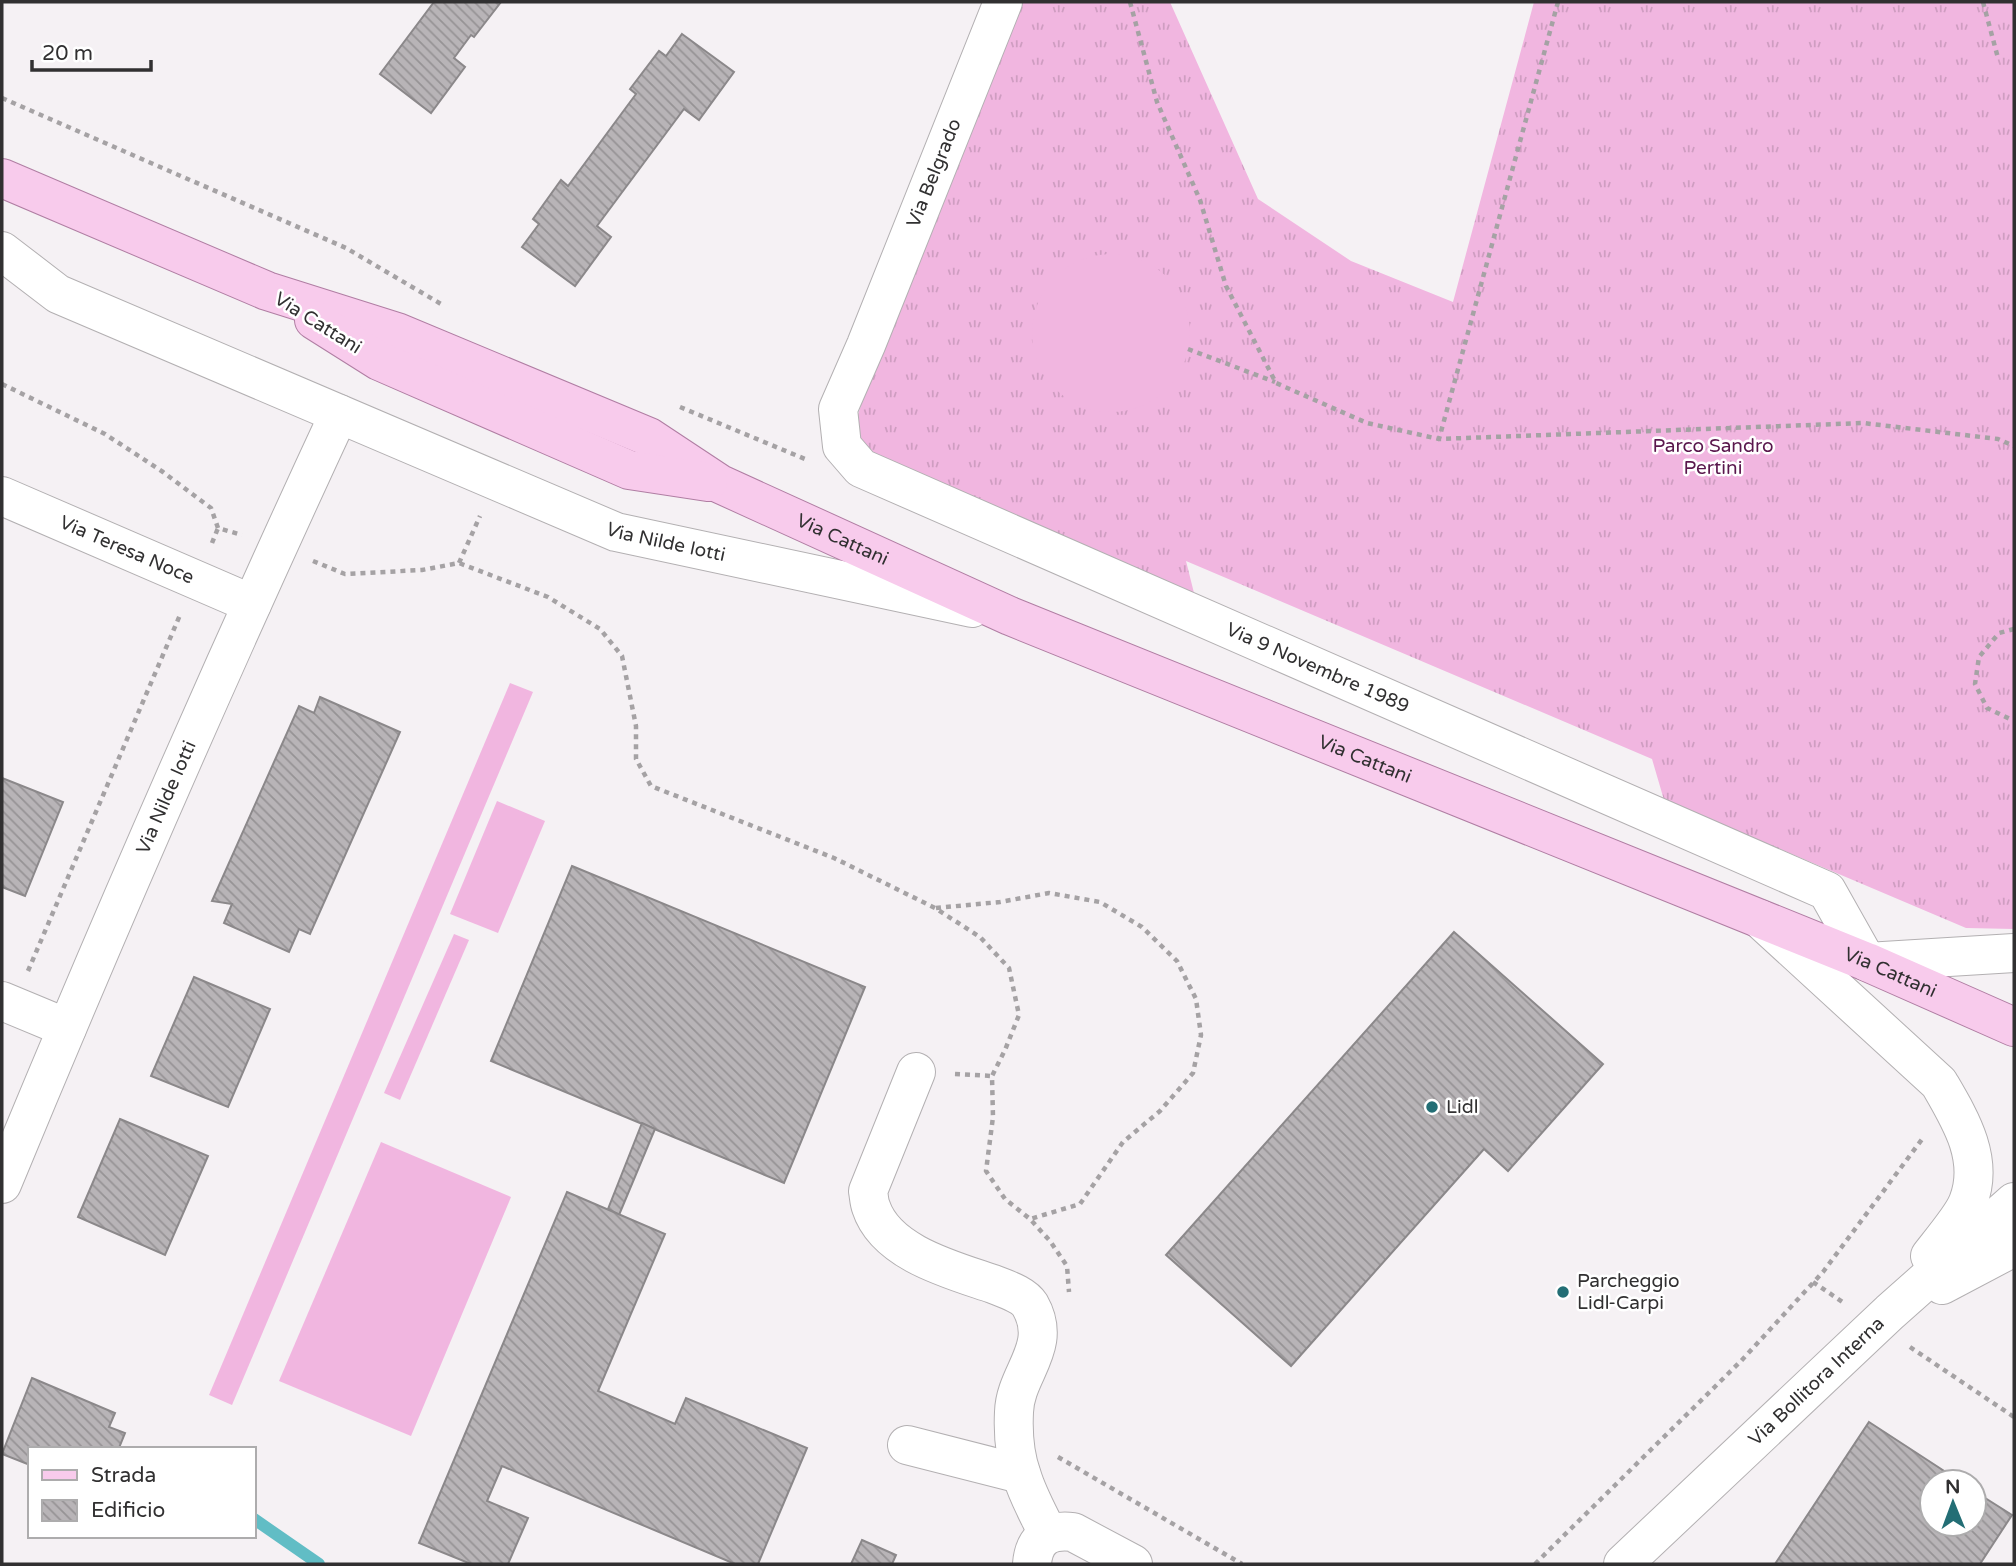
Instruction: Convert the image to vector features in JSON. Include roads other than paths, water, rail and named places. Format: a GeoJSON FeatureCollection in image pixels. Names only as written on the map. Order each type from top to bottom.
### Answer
{"type":"FeatureCollection","features":[{"type":"Feature","properties":{"kind":"main road","name":"Via Cattani"},"geometry":{"type":"LineString","coordinates":[[2,178],[267,291],[397,332],[649,437],[720,484],[1010,616],[1867,962],[2014,1027]]}},
{"type":"Feature","properties":{"kind":"street","name":"Via Belgrado"},"geometry":{"type":"LineString","coordinates":[[861,468],[842,446],[838,409],[1003,2]]}},
{"type":"Feature","properties":{"kind":"street","name":"Via Nilde Iotti"},"geometry":{"type":"LineString","coordinates":[[2,251],[58,294],[616,532],[1010,616]]}},
{"type":"Feature","properties":{"kind":"street","name":"Via Nilde Iotti"},"geometry":{"type":"LineString","coordinates":[[2,1184],[252,604],[340,414]]}},
{"type":"Feature","properties":{"kind":"street","name":"Via 9 Novembre 1989"},"geometry":{"type":"LineString","coordinates":[[861,468],[1827,891],[1867,962]]}},
{"type":"Feature","properties":{"kind":"street","name":"Via Teresa Noce"},"geometry":{"type":"LineString","coordinates":[[2,496],[252,604]]}},
{"type":"Feature","properties":{"kind":"street"},"geometry":{"type":"LineString","coordinates":[[1760,919],[1940,1083],[1970,1141],[1973,1182],[1968,1204],[1883,1319]]}},
{"type":"Feature","properties":{"kind":"street"},"geometry":{"type":"LineString","coordinates":[[1867,962],[2014,953]]}},
{"type":"Feature","properties":{"kind":"street"},"geometry":{"type":"LineString","coordinates":[[8,1003],[67,1028]]}},
{"type":"Feature","properties":{"kind":"street"},"geometry":{"type":"LineString","coordinates":[[916,1072],[868,1191],[871,1208],[883,1228],[901,1246],[922,1257],[1012,1291],[1029,1303],[1037,1323],[1037,1346],[1014,1408],[1014,1430],[1036,1464],[1040,1549]]}},
{"type":"Feature","properties":{"kind":"street","name":"Via Bollitora Interna"},"geometry":{"type":"LineString","coordinates":[[1623,1564],[1883,1319],[2014,1202]]}},
{"type":"Feature","properties":{"kind":"street"},"geometry":{"type":"LineString","coordinates":[[1883,1319],[2014,1247]]}},
{"type":"Feature","properties":{"kind":"street"},"geometry":{"type":"LineString","coordinates":[[907,1445],[1036,1464]]}},
{"type":"Feature","properties":{"kind":"street"},"geometry":{"type":"LineString","coordinates":[[1040,1549],[1055,1531],[1073,1532],[1133,1564]]}},
{"type":"Feature","properties":{"kind":"waterway"},"geometry":{"type":"LineString","coordinates":[[256,1520],[319,1564]]}},
{"type":"Feature","properties":{"kind":"place","name":"Lidl"},"geometry":{"type":"Point","coordinates":[1432,1107]}},
{"type":"Feature","properties":{"kind":"place","name":"Parcheggio Lidl-Carpi"},"geometry":{"type":"Point","coordinates":[1563,1292]}},
{"type":"Feature","properties":{"kind":"park label","name":"Parco Sandro Pertini"},"geometry":{"type":"Point","coordinates":[1713,457]}}]}
